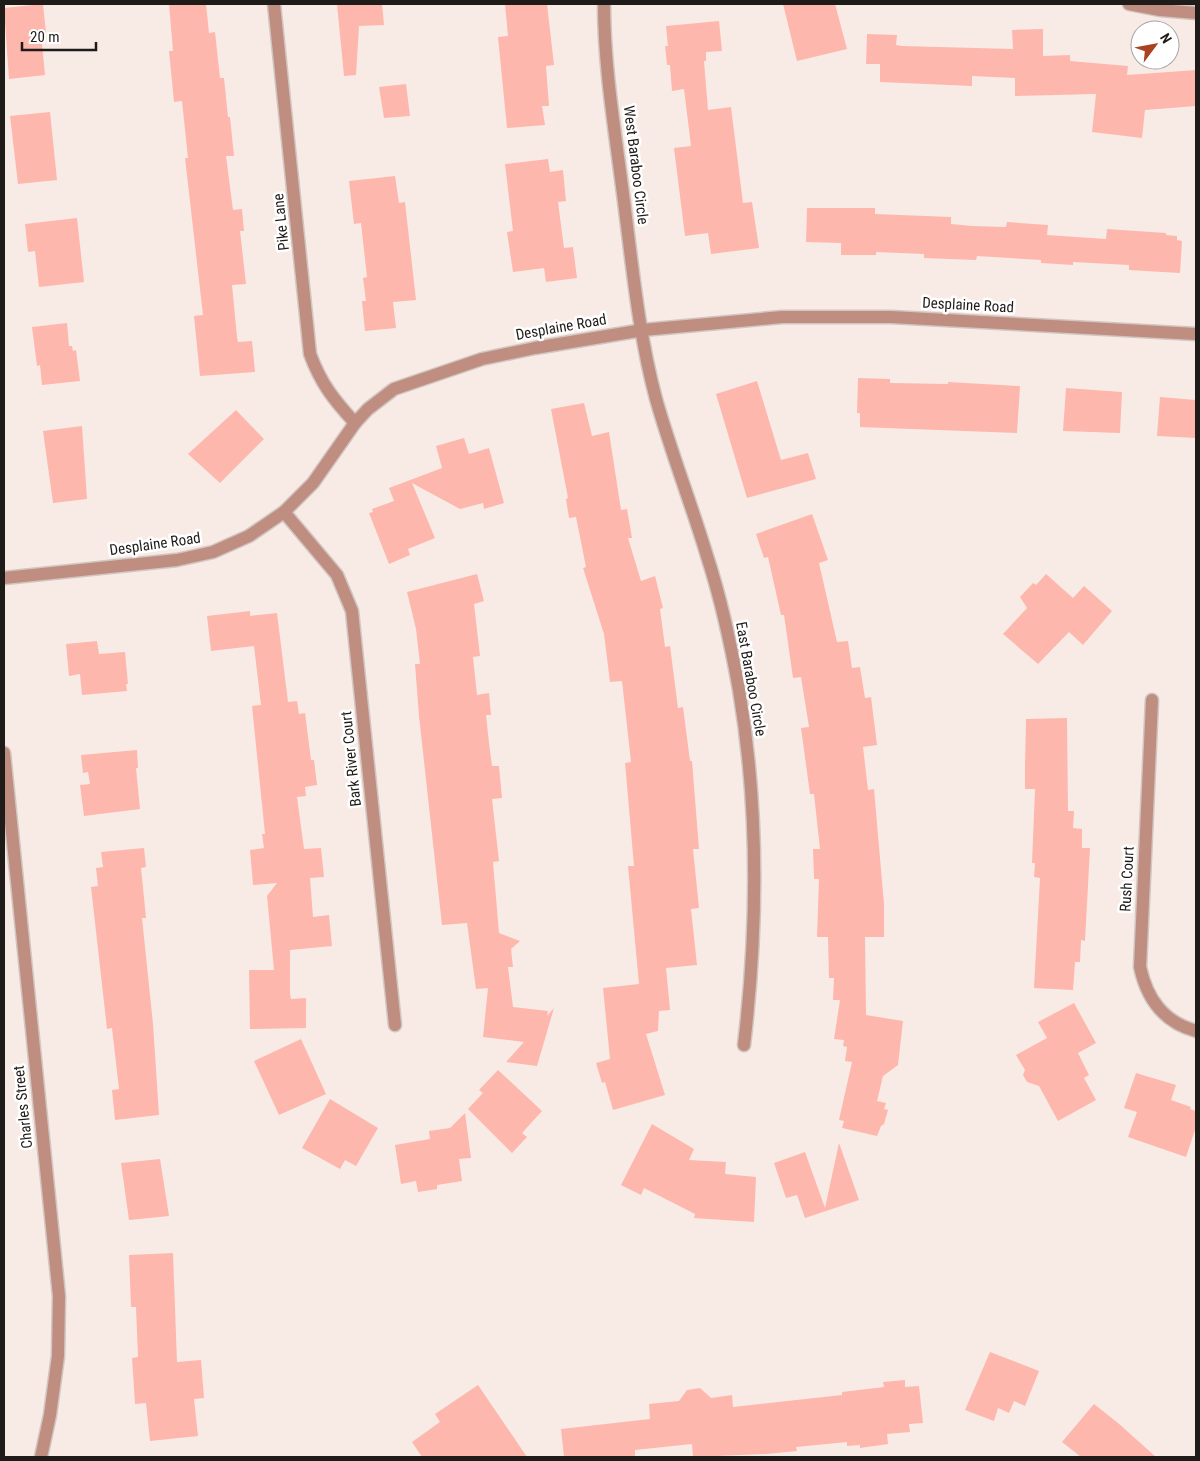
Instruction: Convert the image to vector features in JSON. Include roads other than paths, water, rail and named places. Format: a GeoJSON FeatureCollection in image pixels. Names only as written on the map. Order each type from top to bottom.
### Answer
{"type":"FeatureCollection","features":[{"type":"Feature","properties":{"kind":"street","name":"Pike Lane"},"geometry":{"type":"LineString","coordinates":[[274,4],[310,354],[319,378],[328,393],[355,423]]}},
{"type":"Feature","properties":{"kind":"street","name":"West Baraboo Circle"},"geometry":{"type":"LineString","coordinates":[[604,4],[610,88],[634,284],[643,330]]}},
{"type":"Feature","properties":{"kind":"street"},"geometry":{"type":"LineString","coordinates":[[1129,4],[1196,14]]}},
{"type":"Feature","properties":{"kind":"street","name":"Desplaine Road"},"geometry":{"type":"LineString","coordinates":[[4,578],[176,560],[213,552],[249,536],[284,512],[314,483],[355,423],[368,409],[394,389],[482,359],[535,348],[643,330],[782,318],[891,317],[1196,334]]}},
{"type":"Feature","properties":{"kind":"street","name":"East Baraboo Circle"},"geometry":{"type":"LineString","coordinates":[[643,330],[655,396],[672,453],[708,557],[728,633],[739,691],[750,770],[755,848],[754,927],[744,1045]]}},
{"type":"Feature","properties":{"kind":"street","name":"Bark River Court"},"geometry":{"type":"LineString","coordinates":[[284,512],[336,575],[352,611],[395,1025]]}},
{"type":"Feature","properties":{"kind":"street","name":"Rush Court"},"geometry":{"type":"LineString","coordinates":[[1152,700],[1140,967],[1144,985],[1152,1001],[1162,1013],[1178,1024],[1196,1031]]}},
{"type":"Feature","properties":{"kind":"street","name":"Charles Street"},"geometry":{"type":"LineString","coordinates":[[4,753],[59,1296],[58,1356],[50,1415],[41,1457]]}}]}
